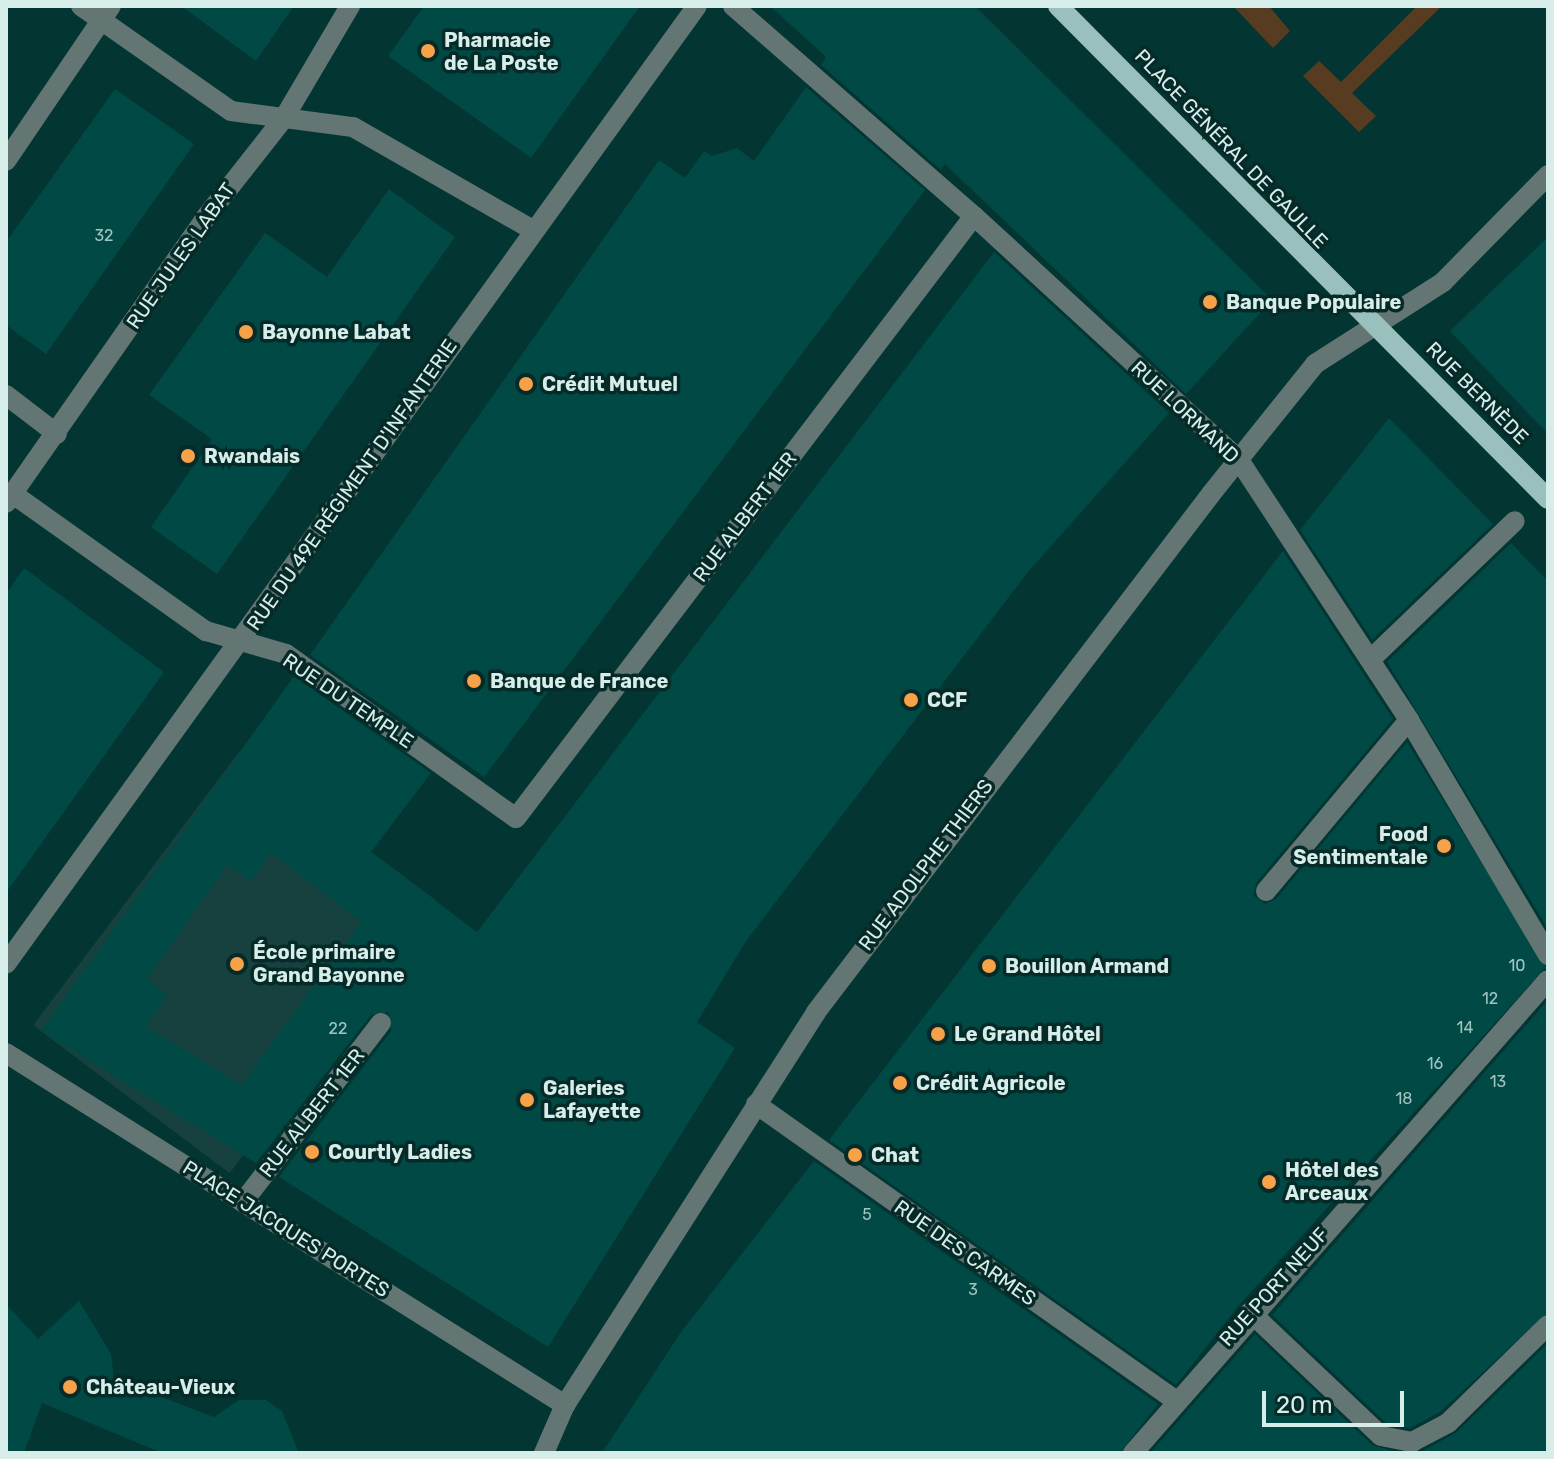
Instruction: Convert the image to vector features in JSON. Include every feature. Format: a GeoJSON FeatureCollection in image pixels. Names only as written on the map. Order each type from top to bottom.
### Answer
{"type":"FeatureCollection","features":[{"type":"Feature","properties":{"kind":"main road","name":"PLACE GÉNÉRAL DE GAULLE"},"geometry":{"type":"LineString","coordinates":[[1058,6],[1371,323]]}},
{"type":"Feature","properties":{"kind":"main road","name":"RUE BERNÈDE"},"geometry":{"type":"LineString","coordinates":[[1371,323],[1548,499]]}},
{"type":"Feature","properties":{"kind":"street"},"geometry":{"type":"LineString","coordinates":[[81,6],[106,14],[231,111],[353,127],[531,229]]}},
{"type":"Feature","properties":{"kind":"street","name":"RUE JULES LABAT"},"geometry":{"type":"LineString","coordinates":[[9,498],[57,434],[206,217],[284,118],[350,6]]}},
{"type":"Feature","properties":{"kind":"street","name":"RUE DU 49E RÉGIMENT D'INFANTERIE"},"geometry":{"type":"LineString","coordinates":[[6,964],[241,644],[531,229],[697,6]]}},
{"type":"Feature","properties":{"kind":"street","name":"RUE LORMAND"},"geometry":{"type":"LineString","coordinates":[[733,6],[974,216],[1239,460],[1371,659],[1548,955]]}},
{"type":"Feature","properties":{"kind":"street"},"geometry":{"type":"LineString","coordinates":[[6,161],[106,14]]}},
{"type":"Feature","properties":{"kind":"street","name":"RUE ADOLPHE THIERS"},"geometry":{"type":"LineString","coordinates":[[544,1453],[565,1405],[816,1012],[999,768],[1239,460],[1315,364],[1371,323],[1443,282],[1548,175]]}},
{"type":"Feature","properties":{"kind":"street","name":"RUE ALBERT 1ER"},"geometry":{"type":"LineString","coordinates":[[516,818],[974,216]]}},
{"type":"Feature","properties":{"kind":"street"},"geometry":{"type":"LineString","coordinates":[[6,395],[57,434]]}},
{"type":"Feature","properties":{"kind":"street","name":"RUE DU TEMPLE"},"geometry":{"type":"LineString","coordinates":[[9,498],[206,631],[241,644],[286,654],[516,818]]}},
{"type":"Feature","properties":{"kind":"street"},"geometry":{"type":"LineString","coordinates":[[1371,659],[1515,521]]}},
{"type":"Feature","properties":{"kind":"street"},"geometry":{"type":"LineString","coordinates":[[1266,891],[1409,720]]}},
{"type":"Feature","properties":{"kind":"street","name":"RUE PORT NEUF"},"geometry":{"type":"LineString","coordinates":[[1133,1453],[1250,1312],[1548,980]]}},
{"type":"Feature","properties":{"kind":"street","name":"RUE ALBERT 1ER"},"geometry":{"type":"LineString","coordinates":[[243,1202],[381,1023]]}},
{"type":"Feature","properties":{"kind":"street","name":"PLACE JACQUES PORTES"},"geometry":{"type":"LineString","coordinates":[[6,1053],[565,1405]]}},
{"type":"Feature","properties":{"kind":"street","name":"RUE DES CARMES"},"geometry":{"type":"LineString","coordinates":[[756,1104],[1175,1400]]}},
{"type":"Feature","properties":{"kind":"street"},"geometry":{"type":"LineString","coordinates":[[1250,1312],[1381,1436],[1412,1442],[1448,1423],[1548,1325]]}},
{"type":"Feature","properties":{"kind":"shaded area"},"geometry":{"type":"Polygon","coordinates":[[[1233,6],[1269,6],[1290,31],[1273,48],[1233,6]]]}},
{"type":"Feature","properties":{"kind":"shaded area"},"geometry":{"type":"Polygon","coordinates":[[[1417,6],[1442,6],[1352,93],[1376,116],[1359,132],[1303,76],[1319,61],[1341,82],[1417,6]]]}},
{"type":"Feature","properties":{"kind":"shaded area","name":"École primaire Grand Bayonne"},"geometry":{"type":"Polygon","coordinates":[[[239,752],[435,900],[230,1173],[33,1025],[239,752]]]}},
{"type":"Feature","properties":{"kind":"building"},"geometry":{"type":"Polygon","coordinates":[[[181,6],[294,6],[256,61],[181,6]]]}},
{"type":"Feature","properties":{"kind":"building"},"geometry":{"type":"Polygon","coordinates":[[[424,6],[640,6],[531,158],[388,56],[424,6]]]}},
{"type":"Feature","properties":{"kind":"building"},"geometry":{"type":"Polygon","coordinates":[[[770,6],[975,6],[1272,300],[1186,394],[945,164],[941,170],[821,65],[826,57],[770,6]]]}},
{"type":"Feature","properties":{"kind":"building"},"geometry":{"type":"Polygon","coordinates":[[[806,87],[925,190],[484,777],[310,655],[659,160],[685,178],[704,151],[712,156],[737,148],[754,161],[806,87]]]}},
{"type":"Feature","properties":{"kind":"building"},"geometry":{"type":"Polygon","coordinates":[[[115,89],[194,144],[46,354],[6,325],[6,242],[115,89]]]}},
{"type":"Feature","properties":{"kind":"building"},"geometry":{"type":"Polygon","coordinates":[[[389,189],[455,237],[217,574],[151,527],[212,439],[149,395],[265,233],[327,277],[389,189]]]}},
{"type":"Feature","properties":{"kind":"building"},"geometry":{"type":"Polygon","coordinates":[[[1548,237],[1548,434],[1450,331],[1548,237]]]}},
{"type":"Feature","properties":{"kind":"building"},"geometry":{"type":"Polygon","coordinates":[[[994,252],[1169,413],[1028,572],[746,941],[697,1022],[735,1048],[548,1347],[279,1177],[391,1031],[388,1012],[371,1015],[256,1163],[41,1031],[294,676],[431,773],[371,852],[477,932],[994,252]],[[271,853],[251,881],[227,865],[147,979],[168,995],[146,1026],[241,1085],[361,922],[271,853]]]}},
{"type":"Feature","properties":{"kind":"building"},"geometry":{"type":"Polygon","coordinates":[[[1389,418],[1493,524],[1372,640],[1300,530],[1389,418]]]}},
{"type":"Feature","properties":{"kind":"building"},"geometry":{"type":"Polygon","coordinates":[[[1511,543],[1548,581],[1548,929],[1387,662],[1511,543]]]}},
{"type":"Feature","properties":{"kind":"building"},"geometry":{"type":"Polygon","coordinates":[[[1283,551],[1393,719],[1256,883],[1254,896],[1265,904],[1276,899],[1407,742],[1546,967],[1240,1304],[1176,1385],[829,1140],[1283,551]]]}},
{"type":"Feature","properties":{"kind":"building"},"geometry":{"type":"Polygon","coordinates":[[[24,568],[164,672],[6,893],[6,594],[24,568]]]}},
{"type":"Feature","properties":{"kind":"building"},"geometry":{"type":"Polygon","coordinates":[[[1548,1000],[1548,1312],[1440,1412],[1410,1428],[1387,1424],[1272,1315],[1548,1000]]]}},
{"type":"Feature","properties":{"kind":"building"},"geometry":{"type":"Polygon","coordinates":[[[814,1161],[1158,1404],[1120,1453],[602,1453],[681,1332],[814,1161]]]}},
{"type":"Feature","properties":{"kind":"building","name":"Château-Vieux"},"geometry":{"type":"Polygon","coordinates":[[[79,1301],[111,1354],[114,1379],[214,1417],[239,1400],[266,1400],[282,1411],[299,1453],[162,1453],[42,1403],[24,1453],[6,1453],[6,1304],[38,1339],[79,1301]]]}},
{"type":"Feature","properties":{"kind":"building"},"geometry":{"type":"Polygon","coordinates":[[[1255,1334],[1372,1445],[1400,1453],[1150,1453],[1255,1334]]]}},
{"type":"Feature","properties":{"kind":"building"},"geometry":{"type":"Polygon","coordinates":[[[1548,1343],[1548,1453],[1419,1453],[1457,1432],[1548,1343]]]}},
{"type":"Feature","properties":{"kind":"place","name":"Pharmacie de La Poste"},"geometry":{"type":"Point","coordinates":[428,51]}},
{"type":"Feature","properties":{"kind":"place","name":"Banque Populaire"},"geometry":{"type":"Point","coordinates":[1210,302]}},
{"type":"Feature","properties":{"kind":"place","name":"Bayonne Labat"},"geometry":{"type":"Point","coordinates":[246,332]}},
{"type":"Feature","properties":{"kind":"place","name":"Crédit Mutuel"},"geometry":{"type":"Point","coordinates":[526,384]}},
{"type":"Feature","properties":{"kind":"place","name":"Rwandais"},"geometry":{"type":"Point","coordinates":[188,456]}},
{"type":"Feature","properties":{"kind":"place","name":"Banque de France"},"geometry":{"type":"Point","coordinates":[474,681]}},
{"type":"Feature","properties":{"kind":"place","name":"CCF"},"geometry":{"type":"Point","coordinates":[911,700]}},
{"type":"Feature","properties":{"kind":"place","name":"Food Sentimentale"},"geometry":{"type":"Point","coordinates":[1444,846]}},
{"type":"Feature","properties":{"kind":"place","name":"École primaire Grand Bayonne"},"geometry":{"type":"Point","coordinates":[237,964]}},
{"type":"Feature","properties":{"kind":"place","name":"Bouillon Armand"},"geometry":{"type":"Point","coordinates":[989,966]}},
{"type":"Feature","properties":{"kind":"place","name":"Le Grand Hôtel"},"geometry":{"type":"Point","coordinates":[938,1034]}},
{"type":"Feature","properties":{"kind":"place","name":"Crédit Agricole"},"geometry":{"type":"Point","coordinates":[900,1083]}},
{"type":"Feature","properties":{"kind":"place","name":"Galeries Lafayette"},"geometry":{"type":"Point","coordinates":[527,1100]}},
{"type":"Feature","properties":{"kind":"place","name":"Courtly Ladies"},"geometry":{"type":"Point","coordinates":[312,1152]}},
{"type":"Feature","properties":{"kind":"place","name":"Chat"},"geometry":{"type":"Point","coordinates":[855,1155]}},
{"type":"Feature","properties":{"kind":"place","name":"Hôtel des Arceaux"},"geometry":{"type":"Point","coordinates":[1269,1182]}},
{"type":"Feature","properties":{"kind":"place","name":"Château-Vieux"},"geometry":{"type":"Point","coordinates":[70,1387]}}]}
